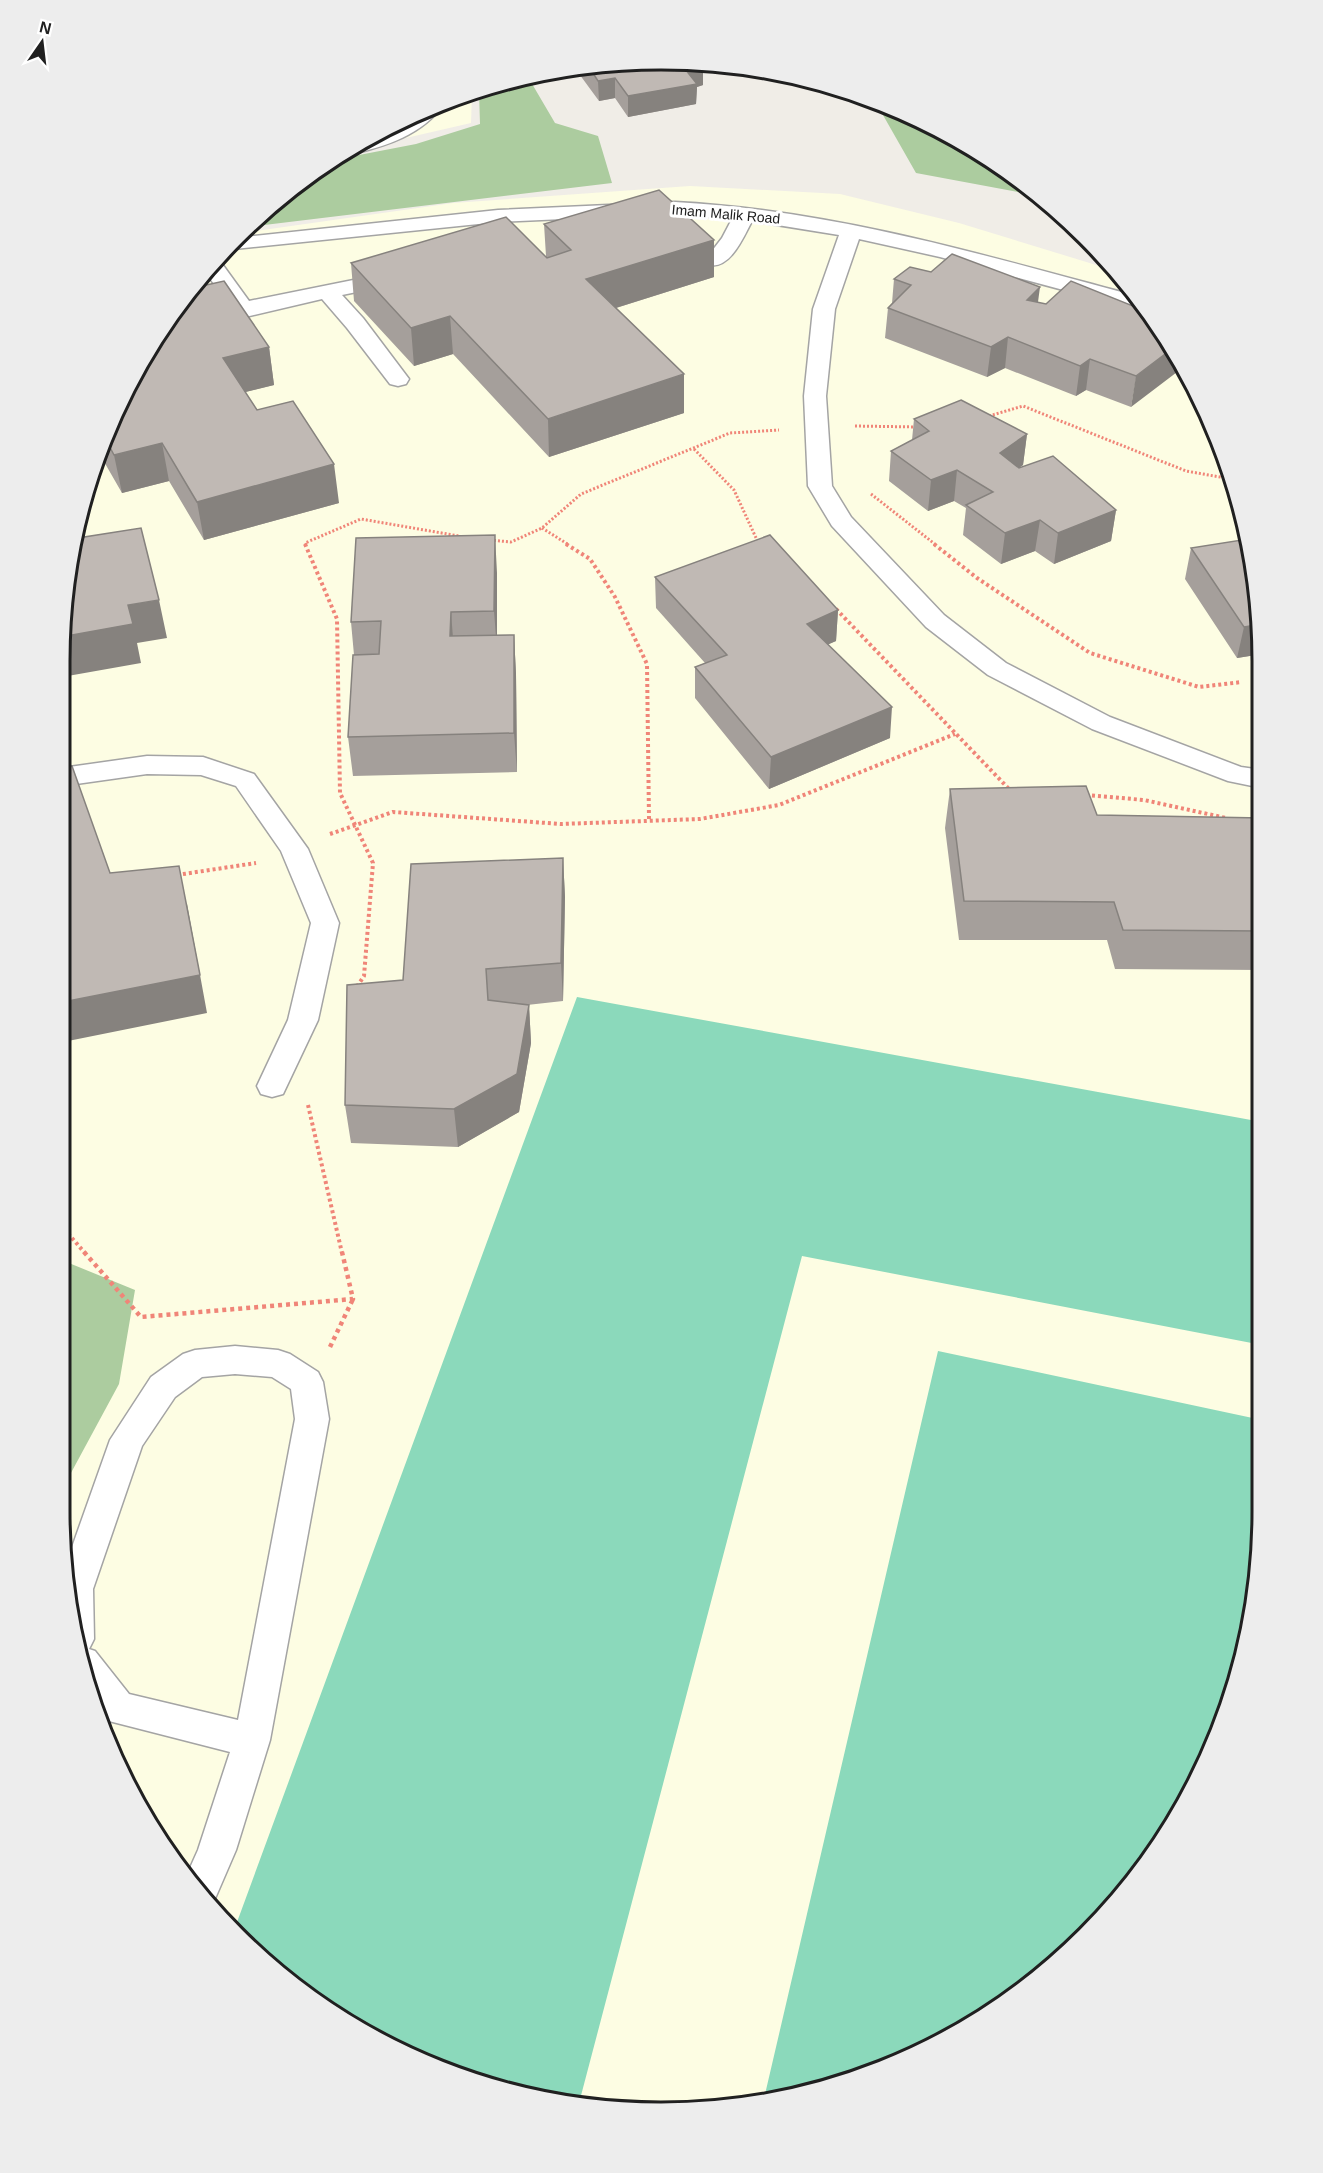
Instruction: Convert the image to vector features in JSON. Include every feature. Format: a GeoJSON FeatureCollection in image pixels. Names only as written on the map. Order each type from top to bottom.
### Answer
{"type":"FeatureCollection","features":[{"type":"Feature","properties":{"kind":"lane"},"geometry":{"type":"LineString","coordinates":[[390,136],[408,127]]}},
{"type":"Feature","properties":{"kind":"lane","name":"Imam Malik Road"},"geometry":{"type":"LineString","coordinates":[[245,243],[498,216],[675,200],[851,231],[943,251],[1129,300]]}},
{"type":"Feature","properties":{"kind":"lane"},"geometry":{"type":"LineString","coordinates":[[716,260],[732,239],[745,214]]}},
{"type":"Feature","properties":{"kind":"lane"},"geometry":{"type":"LineString","coordinates":[[851,231],[825,309],[815,396],[820,486],[841,521],[935,621],[996,669],[1101,723],[1237,775],[1252,777]]}},
{"type":"Feature","properties":{"kind":"lane"},"geometry":{"type":"LineString","coordinates":[[217,272],[244,309]]}},
{"type":"Feature","properties":{"kind":"lane"},"geometry":{"type":"LineString","coordinates":[[174,328],[244,309],[414,273]]}},
{"type":"Feature","properties":{"kind":"lane"},"geometry":{"type":"LineString","coordinates":[[327,292],[355,323],[398,379]]}},
{"type":"Feature","properties":{"kind":"lane"},"geometry":{"type":"LineString","coordinates":[[70,776],[147,765],[203,766],[245,780],[294,849],[325,923],[303,1020],[272,1086]]}},
{"type":"Feature","properties":{"kind":"lane"},"geometry":{"type":"LineString","coordinates":[[76,1587],[127,1440],[163,1387],[195,1364],[235,1360],[278,1364],[306,1382],[312,1419],[252,1740],[217,1850],[203,1883]]}},
{"type":"Feature","properties":{"kind":"lane"},"geometry":{"type":"LineString","coordinates":[[96,1680],[118,1708],[252,1740]]}},
{"type":"Feature","properties":{"kind":"path"},"geometry":{"type":"LineString","coordinates":[[982,418],[1023,406],[1186,471],[1223,478]]}},
{"type":"Feature","properties":{"kind":"path"},"geometry":{"type":"LineString","coordinates":[[489,540],[511,542],[542,528],[581,494],[730,433],[815,428],[828,425],[921,426]]}},
{"type":"Feature","properties":{"kind":"path"},"geometry":{"type":"LineString","coordinates":[[694,449],[734,490],[757,540],[765,545]]}},
{"type":"Feature","properties":{"kind":"path"},"geometry":{"type":"LineString","coordinates":[[868,491],[976,578],[1090,653],[1199,687],[1242,682]]}},
{"type":"Feature","properties":{"kind":"path"},"geometry":{"type":"LineString","coordinates":[[352,995],[364,976],[373,863],[340,793],[338,619],[304,543],[361,519],[466,537]]}},
{"type":"Feature","properties":{"kind":"path"},"geometry":{"type":"LineString","coordinates":[[542,528],[590,559],[615,597],[647,664],[649,819]]}},
{"type":"Feature","properties":{"kind":"path"},"geometry":{"type":"LineString","coordinates":[[831,604],[1006,789],[1018,790]]}},
{"type":"Feature","properties":{"kind":"path"},"geometry":{"type":"LineString","coordinates":[[326,836],[393,812],[561,824],[649,819],[700,819],[779,806],[955,734]]}},
{"type":"Feature","properties":{"kind":"path"},"geometry":{"type":"LineString","coordinates":[[1075,794],[1144,800],[1230,819]]}},
{"type":"Feature","properties":{"kind":"path"},"geometry":{"type":"LineString","coordinates":[[166,877],[258,862]]}},
{"type":"Feature","properties":{"kind":"path"},"geometry":{"type":"LineString","coordinates":[[306,1099],[353,1299],[337,1336],[306,1382]]}},
{"type":"Feature","properties":{"kind":"path"},"geometry":{"type":"LineString","coordinates":[[70,1236],[141,1317],[353,1299]]}},
{"type":"Feature","properties":{"kind":"shaded area"},"geometry":{"type":"Polygon","coordinates":[[[472,102],[471,123],[375,145],[435,115],[472,102]]]}},
{"type":"Feature","properties":{"kind":"shaded area"},"geometry":{"type":"Polygon","coordinates":[[[690,186],[840,194],[959,223],[1101,266],[1153,333],[1192,400],[1221,472],[1241,546],[1251,623],[1252,662],[1252,1512],[1251,1550],[1241,1627],[1221,1701],[1192,1773],[1153,1840],[1106,1901],[1051,1956],[990,2003],[923,2042],[851,2071],[777,2091],[700,2101],[662,2102],[623,2101],[546,2091],[472,2071],[435,2058],[400,2042],[333,2003],[272,1956],[244,1929],[217,1901],[170,1840],[131,1773],[115,1738],[91,1664],[82,1627],[76,1589],[70,1512],[70,662],[76,584],[91,509],[115,435],[150,366],[170,333],[193,302],[217,272],[258,231],[453,203],[690,186]]]}},
{"type":"Feature","properties":{"kind":"green space"},"geometry":{"type":"Polygon","coordinates":[[[533,85],[555,123],[598,136],[612,183],[264,225],[302,193],[357,155],[416,144],[480,124],[479,100],[533,85]]]}},
{"type":"Feature","properties":{"kind":"green space"},"geometry":{"type":"Polygon","coordinates":[[[882,113],[923,131],[957,150],[1020,192],[916,173],[882,113]]]}},
{"type":"Feature","properties":{"kind":"green space"},"geometry":{"type":"Polygon","coordinates":[[[577,997],[1252,1120],[1252,1343],[802,1256],[581,2096],[546,2091],[472,2071],[400,2042],[333,2003],[272,1956],[237,1922],[577,997]]]}},
{"type":"Feature","properties":{"kind":"green space"},"geometry":{"type":"Polygon","coordinates":[[[70,1263],[135,1290],[119,1384],[70,1475],[70,1263]]]}},
{"type":"Feature","properties":{"kind":"green space"},"geometry":{"type":"Polygon","coordinates":[[[938,1351],[1252,1418],[1251,1550],[1241,1627],[1221,1701],[1208,1738],[1192,1773],[1153,1840],[1106,1901],[1079,1929],[1051,1956],[990,2003],[923,2042],[888,2058],[814,2082],[765,2093],[938,1351]]]}},
{"type":"Feature","properties":{"kind":"building"},"geometry":{"type":"Polygon","coordinates":[[[662,70],[687,71],[697,84],[628,96],[615,78],[598,81],[594,75],[662,70]]]}},
{"type":"Feature","properties":{"kind":"building"},"geometry":{"type":"Polygon","coordinates":[[[659,190],[714,240],[586,279],[684,374],[548,419],[450,316],[411,328],[351,263],[506,217],[547,258],[571,250],[544,224],[659,190]]]}},
{"type":"Feature","properties":{"kind":"building"},"geometry":{"type":"Polygon","coordinates":[[[952,254],[1040,287],[1027,300],[1046,304],[1071,281],[1133,306],[1166,354],[1136,376],[1090,359],[1080,366],[1008,337],[991,347],[888,308],[911,285],[894,279],[910,267],[931,272],[952,254]]]}},
{"type":"Feature","properties":{"kind":"building"},"geometry":{"type":"Polygon","coordinates":[[[224,281],[269,347],[223,358],[257,410],[293,401],[334,464],[197,502],[162,443],[114,455],[110,448],[131,400],[170,333],[207,285],[224,281]]]}},
{"type":"Feature","properties":{"kind":"building"},"geometry":{"type":"Polygon","coordinates":[[[961,400],[1027,434],[1000,453],[1019,468],[1053,456],[1116,510],[1058,533],[1040,520],[1005,533],[966,505],[993,492],[957,470],[931,480],[891,451],[929,431],[914,419],[961,400]]]}},
{"type":"Feature","properties":{"kind":"building"},"geometry":{"type":"Polygon","coordinates":[[[141,528],[159,600],[128,605],[133,624],[71,635],[76,584],[84,537],[141,528]]]}},
{"type":"Feature","properties":{"kind":"building"},"geometry":{"type":"Polygon","coordinates":[[[495,535],[494,611],[451,612],[450,636],[514,635],[514,733],[348,737],[353,655],[379,654],[381,621],[351,622],[356,538],[495,535]]]}},
{"type":"Feature","properties":{"kind":"building"},"geometry":{"type":"Polygon","coordinates":[[[770,535],[838,610],[807,624],[892,707],[771,757],[695,667],[727,655],[655,577],[770,535]]]}},
{"type":"Feature","properties":{"kind":"building"},"geometry":{"type":"Polygon","coordinates":[[[1240,540],[1251,626],[1244,627],[1191,548],[1240,540]]]}},
{"type":"Feature","properties":{"kind":"building"},"geometry":{"type":"Polygon","coordinates":[[[72,766],[110,873],[179,866],[200,975],[70,1001],[70,767],[72,766]]]}},
{"type":"Feature","properties":{"kind":"building"},"geometry":{"type":"Polygon","coordinates":[[[1086,786],[1097,815],[1252,818],[1252,931],[1123,930],[1114,902],[964,901],[950,789],[1086,786]]]}},
{"type":"Feature","properties":{"kind":"building"},"geometry":{"type":"Polygon","coordinates":[[[563,858],[561,963],[486,969],[488,1000],[529,1005],[517,1074],[454,1109],[345,1105],[347,985],[403,980],[411,864],[563,858]]]}}]}
